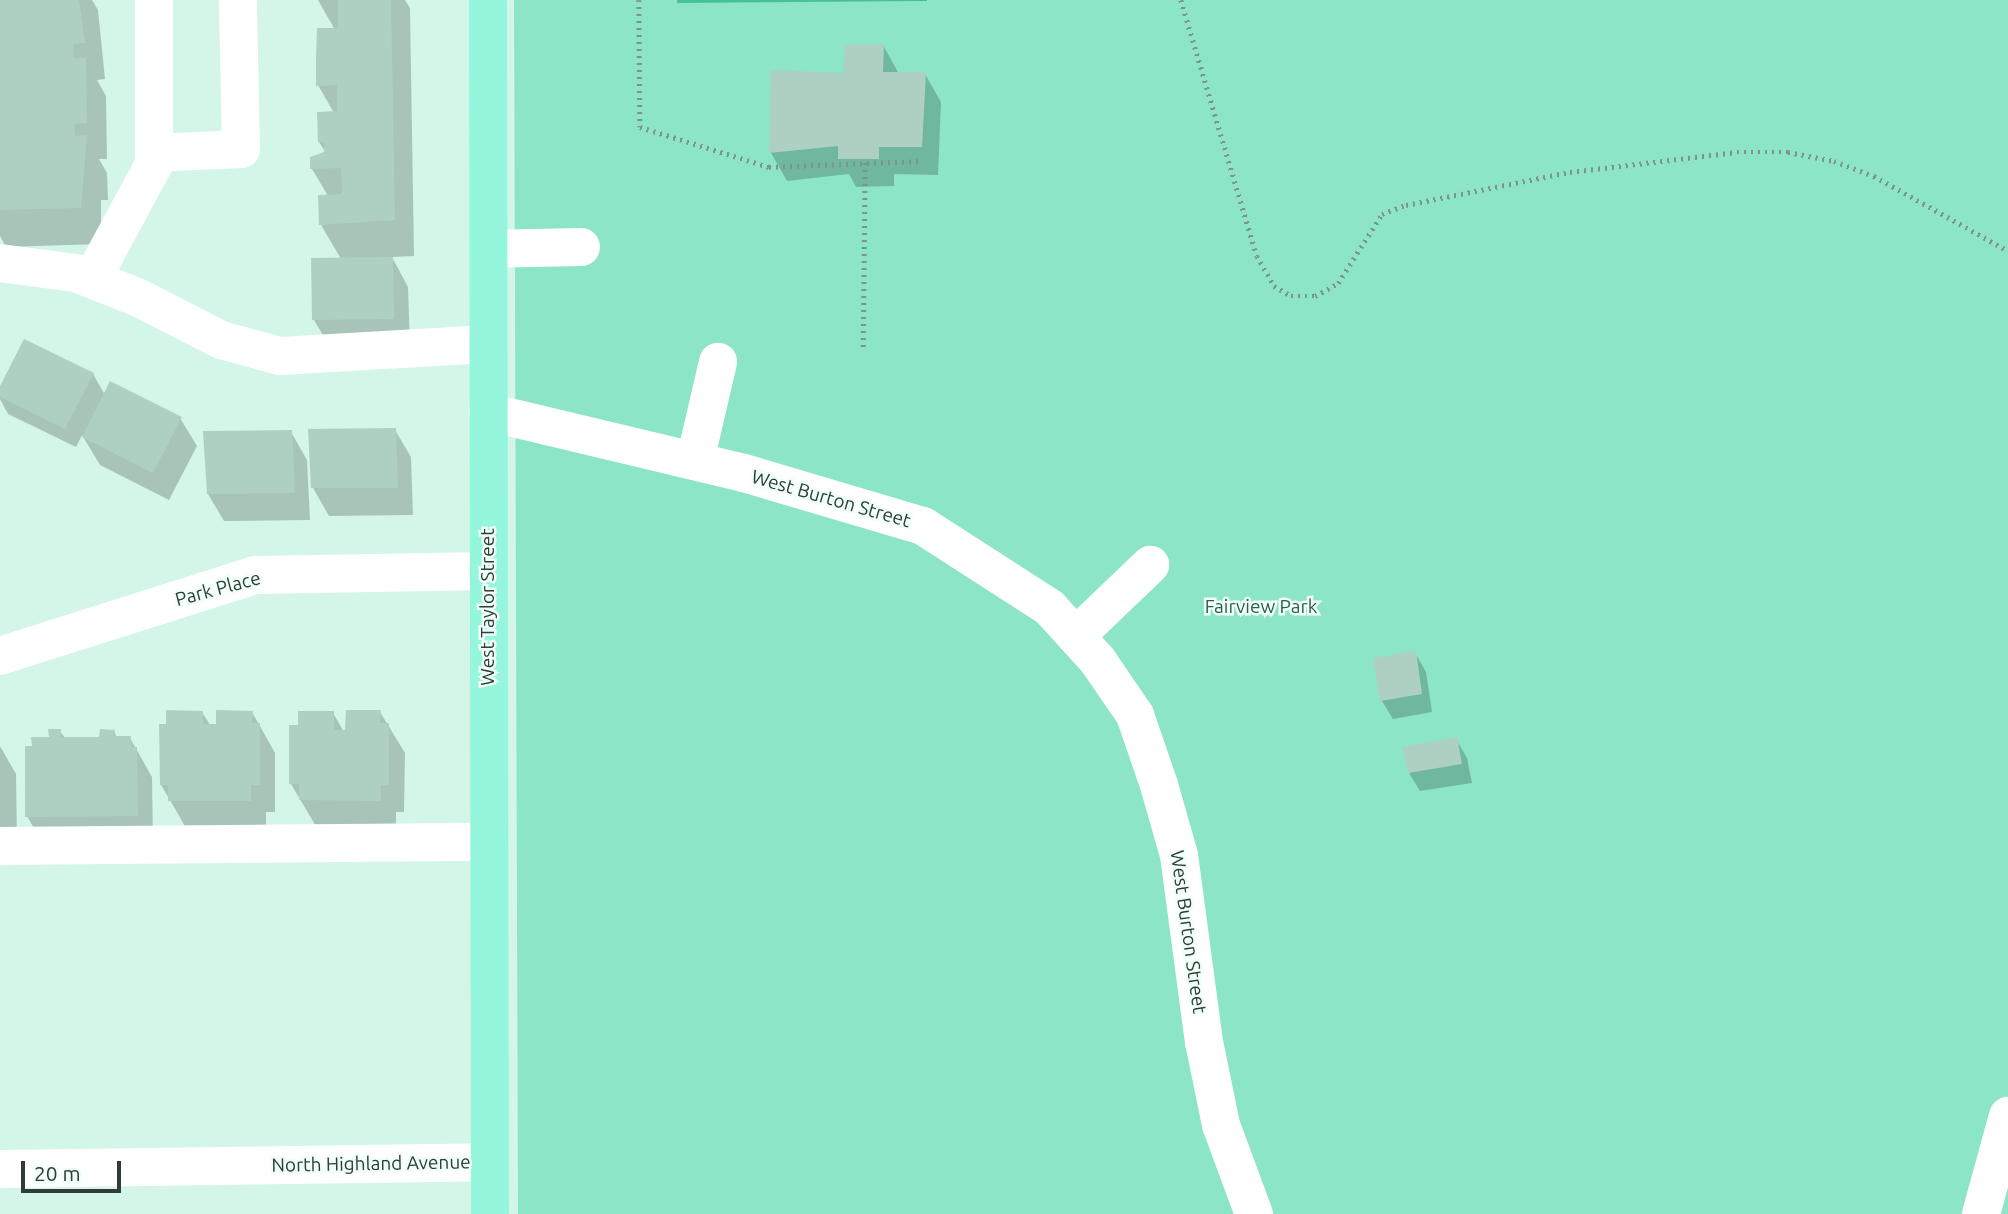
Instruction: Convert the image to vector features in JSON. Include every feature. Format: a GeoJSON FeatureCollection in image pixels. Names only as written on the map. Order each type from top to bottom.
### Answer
{"type":"FeatureCollection","features":[{"type":"Feature","properties":{"kind":"main road","name":"West Taylor Street"},"geometry":{"type":"LineString","coordinates":[[488,0],[490,1214]]}},
{"type":"Feature","properties":{"kind":"street"},"geometry":{"type":"LineString","coordinates":[[92,279],[154,164],[154,0]]}},
{"type":"Feature","properties":{"kind":"street"},"geometry":{"type":"LineString","coordinates":[[154,153],[241,149],[238,0]]}},
{"type":"Feature","properties":{"kind":"street"},"geometry":{"type":"LineString","coordinates":[[489,249],[581,247]]}},
{"type":"Feature","properties":{"kind":"street"},"geometry":{"type":"LineString","coordinates":[[0,263],[76,273],[139,298],[221,340],[280,356],[488,344]]}},
{"type":"Feature","properties":{"kind":"street"},"geometry":{"type":"LineString","coordinates":[[695,461],[718,362]]}},
{"type":"Feature","properties":{"kind":"street","name":"West Burton Street"},"geometry":{"type":"LineString","coordinates":[[488,412],[853,502],[923,526],[1050,608],[1076,636],[1135,715],[1159,785],[1179,855],[1204,1042],[1221,1125],[1254,1214]]}},
{"type":"Feature","properties":{"kind":"street"},"geometry":{"type":"LineString","coordinates":[[1076,636],[1150,565]]}},
{"type":"Feature","properties":{"kind":"street","name":"Park Place"},"geometry":{"type":"LineString","coordinates":[[0,656],[256,575],[487,571]]}},
{"type":"Feature","properties":{"kind":"street"},"geometry":{"type":"LineString","coordinates":[[0,846],[489,842]]}},
{"type":"Feature","properties":{"kind":"street"},"geometry":{"type":"LineString","coordinates":[[1981,1214],[2008,1116]]}},
{"type":"Feature","properties":{"kind":"street","name":"North Highland Avenue"},"geometry":{"type":"LineString","coordinates":[[0,1169],[489,1162]]}},
{"type":"Feature","properties":{"kind":"path"},"geometry":{"type":"LineString","coordinates":[[639,0],[640,127],[769,167],[865,161],[921,161]]}},
{"type":"Feature","properties":{"kind":"path"},"geometry":{"type":"LineString","coordinates":[[1181,0],[1257,256],[1274,286],[1291,296],[1315,296],[1338,283],[1382,214],[1406,205],[1570,172],[1737,152],[1788,152],[1864,172],[2008,251]]}},
{"type":"Feature","properties":{"kind":"path"},"geometry":{"type":"LineString","coordinates":[[863,347],[865,161]]}},
{"type":"Feature","properties":{"kind":"green space","name":"Fairview Park"},"geometry":{"type":"Polygon","coordinates":[[[514,0],[2008,0],[2008,1214],[518,1214],[514,0]]]}},
{"type":"Feature","properties":{"kind":"shaded area"},"geometry":{"type":"Polygon","coordinates":[[[677,0],[927,0],[927,1],[677,3],[677,0]]]}},
{"type":"Feature","properties":{"kind":"building"},"geometry":{"type":"Polygon","coordinates":[[[0,0],[79,0],[85,43],[74,44],[73,58],[86,58],[87,123],[74,124],[75,136],[87,135],[81,208],[0,210],[0,0]]]}},
{"type":"Feature","properties":{"kind":"building"},"geometry":{"type":"Polygon","coordinates":[[[338,0],[391,0],[395,220],[319,225],[318,195],[342,194],[341,168],[310,169],[310,157],[324,152],[324,142],[318,142],[317,112],[337,111],[337,85],[316,86],[316,59],[317,28],[338,28],[338,0]]]}},
{"type":"Feature","properties":{"kind":"building"},"geometry":{"type":"Polygon","coordinates":[[[884,44],[883,72],[926,72],[922,147],[879,147],[879,159],[838,159],[838,146],[769,153],[771,70],[843,73],[845,45],[884,44]]]}},
{"type":"Feature","properties":{"kind":"building"},"geometry":{"type":"Polygon","coordinates":[[[393,257],[394,319],[312,320],[311,258],[393,257]]]}},
{"type":"Feature","properties":{"kind":"building"},"geometry":{"type":"Polygon","coordinates":[[[24,339],[94,373],[65,429],[0,397],[0,386],[24,339]]]}},
{"type":"Feature","properties":{"kind":"building"},"geometry":{"type":"Polygon","coordinates":[[[110,381],[182,417],[153,473],[82,437],[110,381]]]}},
{"type":"Feature","properties":{"kind":"building"},"geometry":{"type":"Polygon","coordinates":[[[396,428],[398,488],[311,488],[308,429],[396,428]]]}},
{"type":"Feature","properties":{"kind":"building"},"geometry":{"type":"Polygon","coordinates":[[[292,430],[295,493],[207,494],[203,431],[292,430]]]}},
{"type":"Feature","properties":{"kind":"building"},"geometry":{"type":"Polygon","coordinates":[[[1416,651],[1422,694],[1380,701],[1373,658],[1416,651]]]}},
{"type":"Feature","properties":{"kind":"building"},"geometry":{"type":"Polygon","coordinates":[[[166,710],[203,711],[203,724],[216,724],[216,710],[253,711],[252,723],[260,723],[260,785],[251,785],[251,801],[168,801],[168,785],[160,785],[159,724],[166,724],[166,710]]]}},
{"type":"Feature","properties":{"kind":"building"},"geometry":{"type":"Polygon","coordinates":[[[346,710],[381,710],[380,723],[389,723],[389,785],[381,785],[381,801],[299,800],[299,784],[289,784],[289,725],[298,725],[298,711],[334,711],[334,730],[345,730],[346,710]]]}},
{"type":"Feature","properties":{"kind":"building"},"geometry":{"type":"Polygon","coordinates":[[[48,729],[61,729],[61,737],[99,737],[100,729],[115,730],[114,736],[131,736],[131,747],[137,747],[138,816],[25,817],[25,746],[32,746],[31,737],[49,737],[48,729]]]}},
{"type":"Feature","properties":{"kind":"building"},"geometry":{"type":"Polygon","coordinates":[[[1457,737],[1462,764],[1408,773],[1402,747],[1457,737]]]}}]}
